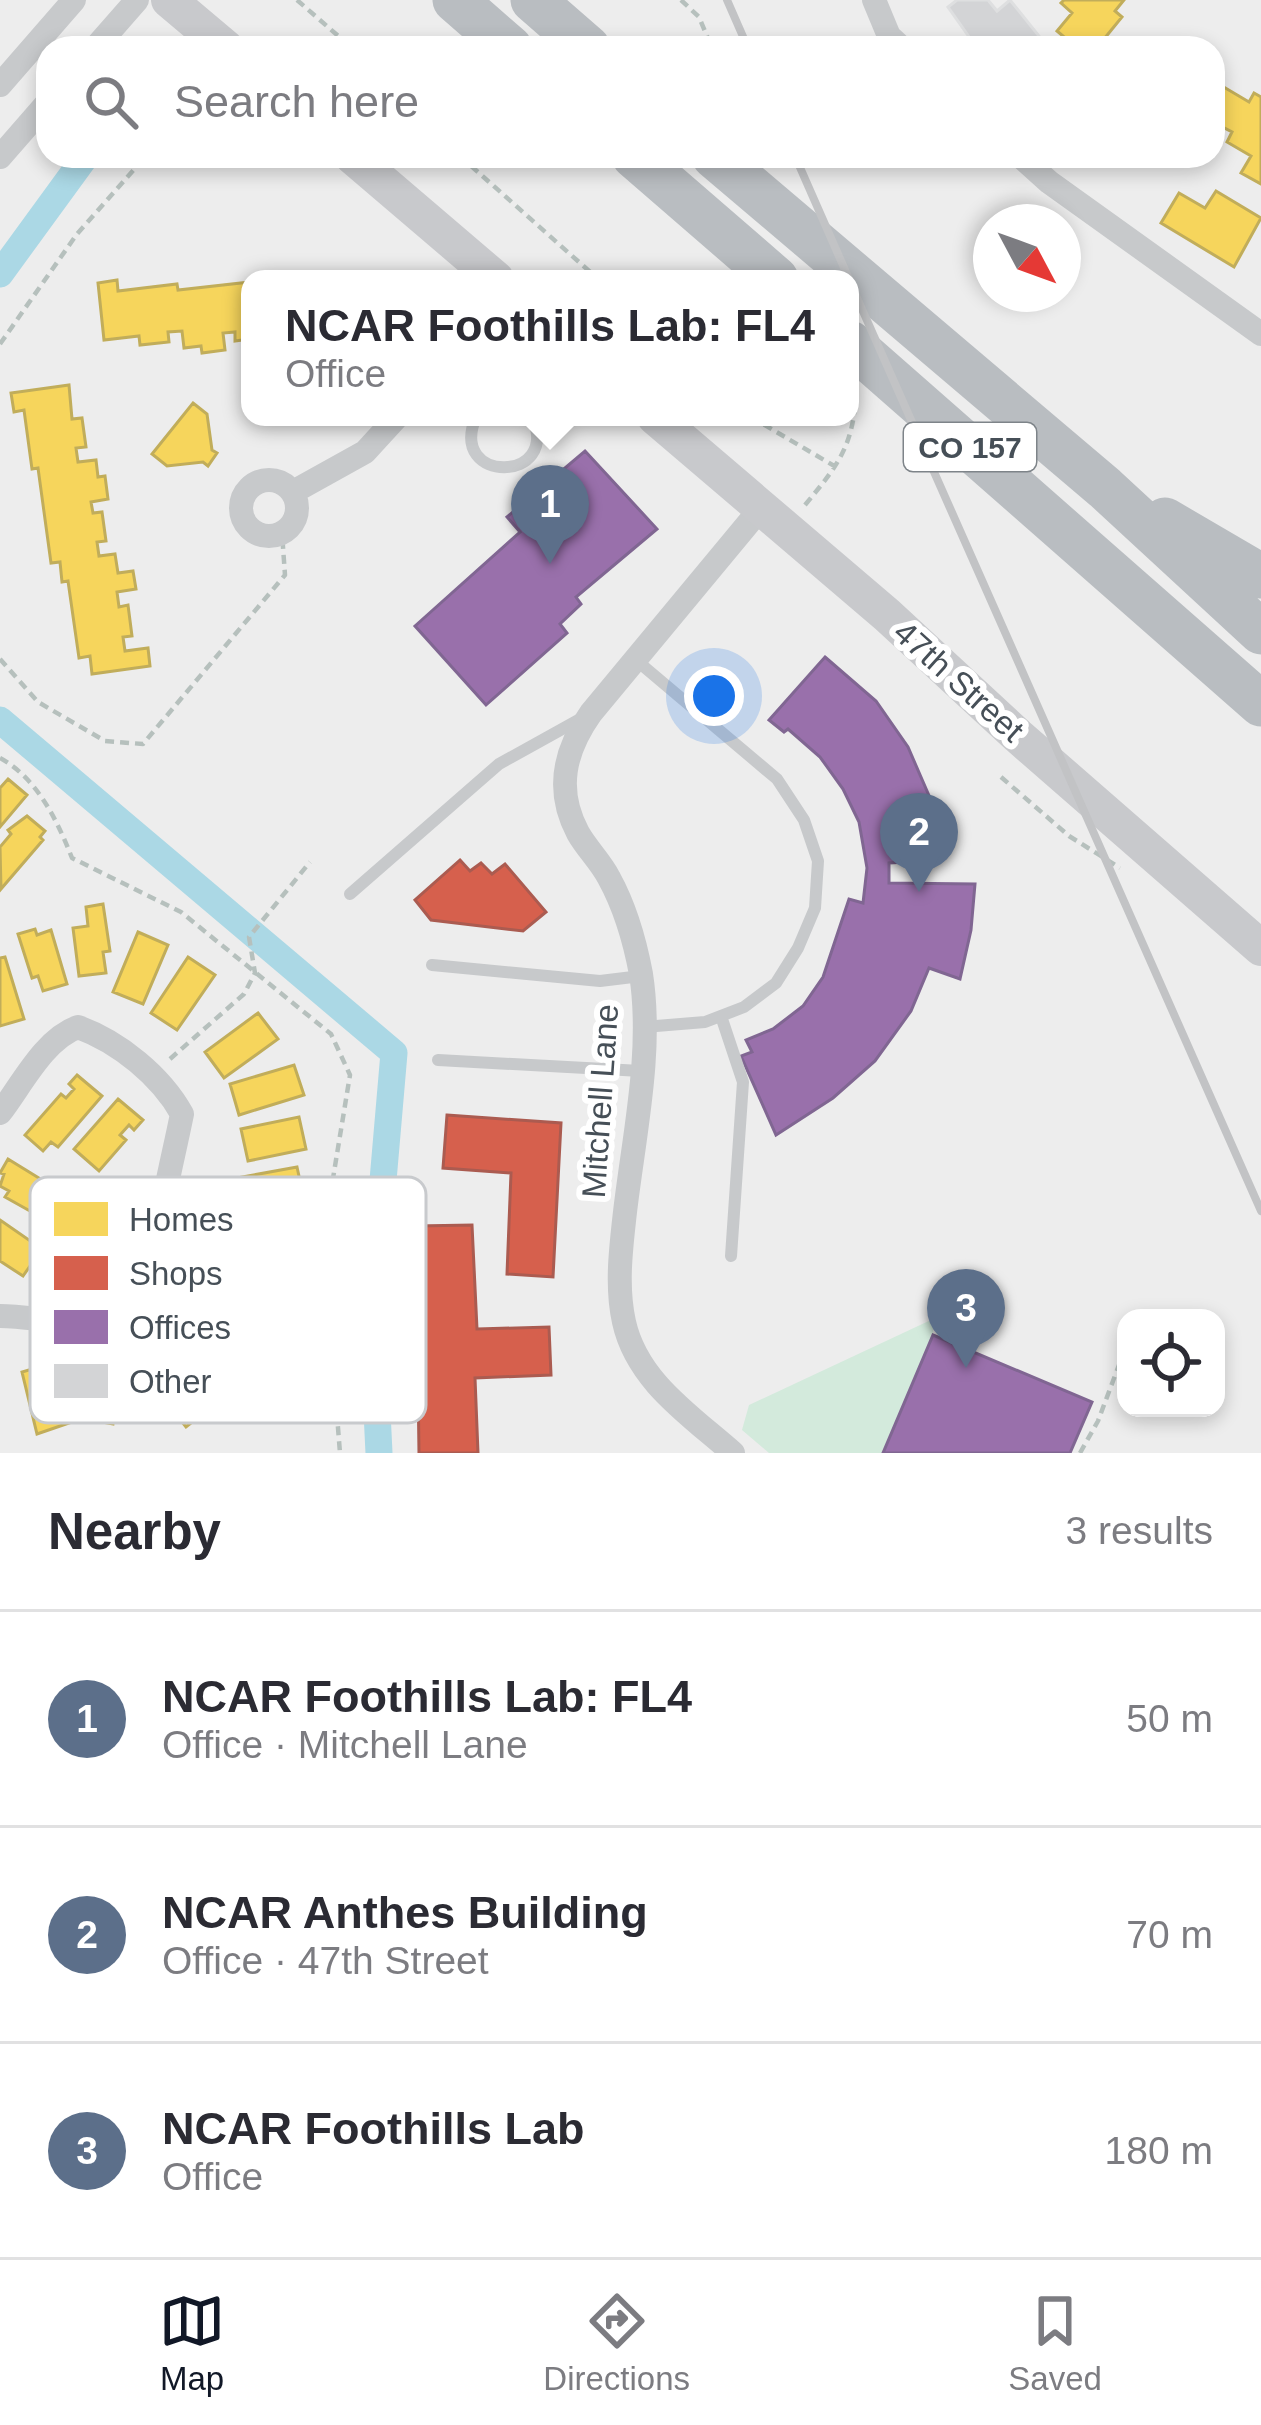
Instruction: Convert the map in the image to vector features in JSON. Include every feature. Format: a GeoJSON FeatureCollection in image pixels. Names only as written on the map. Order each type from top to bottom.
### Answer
{"type":"FeatureCollection","features":[{"type":"Feature","properties":{"kind":"highway"},"geometry":{"type":"LineString","coordinates":[[454,0],[496,36]]}},
{"type":"Feature","properties":{"kind":"highway"},"geometry":{"type":"LineString","coordinates":[[533,0],[574,36]]}},
{"type":"Feature","properties":{"kind":"highway"},"geometry":{"type":"LineString","coordinates":[[648,168],[762,267]]}},
{"type":"Feature","properties":{"kind":"highway","name":"CO 157"},"geometry":{"type":"LineString","coordinates":[[728,168],[848,270]]}},
{"type":"Feature","properties":{"kind":"highway","name":"CO 157"},"geometry":{"type":"LineString","coordinates":[[859,280],[1105,488],[1261,632]]}},
{"type":"Feature","properties":{"kind":"highway","name":"CO 157"},"geometry":{"type":"LineString","coordinates":[[859,352],[1261,704]]}},
{"type":"Feature","properties":{"kind":"highway"},"geometry":{"type":"LineString","coordinates":[[1105,488],[1261,576]]}},
{"type":"Feature","properties":{"kind":"street"},"geometry":{"type":"LineString","coordinates":[[43,36],[74,0]]}},
{"type":"Feature","properties":{"kind":"street"},"geometry":{"type":"LineString","coordinates":[[104,36],[136,0]]}},
{"type":"Feature","properties":{"kind":"street"},"geometry":{"type":"LineString","coordinates":[[170,0],[212,36]]}},
{"type":"Feature","properties":{"kind":"street"},"geometry":{"type":"LineString","coordinates":[[874,0],[889,36]]}},
{"type":"Feature","properties":{"kind":"street"},"geometry":{"type":"LineString","coordinates":[[0,85],[36,44]]}},
{"type":"Feature","properties":{"kind":"street"},"geometry":{"type":"LineString","coordinates":[[0,157],[36,116]]}},
{"type":"Feature","properties":{"kind":"street"},"geometry":{"type":"LineString","coordinates":[[366,168],[481,270]]}},
{"type":"Feature","properties":{"kind":"street"},"geometry":{"type":"LineString","coordinates":[[1033,168],[1261,334]]}},
{"type":"Feature","properties":{"kind":"street"},"geometry":{"type":"LineString","coordinates":[[293,492],[365,452],[389,426]]}},
{"type":"Feature","properties":{"kind":"street","name":"47th Street"},"geometry":{"type":"LineString","coordinates":[[666,426],[1261,948]]}},
{"type":"Feature","properties":{"kind":"street"},"geometry":{"type":"LineString","coordinates":[[269,479],[293,492],[295,519],[282,533],[263,536],[247,527],[241,500],[251,485],[269,479]]}},
{"type":"Feature","properties":{"kind":"street","name":"Mitchell Lane"},"geometry":{"type":"LineString","coordinates":[[733,1453],[658,1387],[635,1357],[623,1319],[620,1266],[644,1027],[641,976],[629,926],[609,878],[578,831],[564,795],[573,738],[761,508]]}},
{"type":"Feature","properties":{"kind":"street"},"geometry":{"type":"LineString","coordinates":[[0,1113],[52,1045],[78,1027],[167,1087],[182,1114],[169,1177]]}},
{"type":"Feature","properties":{"kind":"street"},"geometry":{"type":"LineString","coordinates":[[0,1316],[30,1318]]}},
{"type":"Feature","properties":{"kind":"lane"},"geometry":{"type":"LineString","coordinates":[[473,426],[470,436],[477,455],[506,468],[533,453],[536,426]]}},
{"type":"Feature","properties":{"kind":"lane"},"geometry":{"type":"LineString","coordinates":[[635,659],[777,779],[804,820],[818,861],[815,908],[776,983],[744,1007],[705,1022],[644,1027]]}},
{"type":"Feature","properties":{"kind":"lane"},"geometry":{"type":"LineString","coordinates":[[350,894],[499,764],[591,713]]}},
{"type":"Feature","properties":{"kind":"lane"},"geometry":{"type":"LineString","coordinates":[[431,964],[600,981],[641,976]]}},
{"type":"Feature","properties":{"kind":"lane"},"geometry":{"type":"LineString","coordinates":[[721,1016],[743,1082],[731,1256]]}},
{"type":"Feature","properties":{"kind":"lane"},"geometry":{"type":"LineString","coordinates":[[438,1060],[640,1070]]}},
{"type":"Feature","properties":{"kind":"path"},"geometry":{"type":"LineString","coordinates":[[297,0],[338,36]]}},
{"type":"Feature","properties":{"kind":"path"},"geometry":{"type":"LineString","coordinates":[[681,0],[699,17],[707,36]]}},
{"type":"Feature","properties":{"kind":"path"},"geometry":{"type":"LineString","coordinates":[[0,344],[77,235],[136,168]]}},
{"type":"Feature","properties":{"kind":"path"},"geometry":{"type":"LineString","coordinates":[[473,168],[588,270]]}},
{"type":"Feature","properties":{"kind":"path"},"geometry":{"type":"LineString","coordinates":[[766,426],[836,467]]}},
{"type":"Feature","properties":{"kind":"path"},"geometry":{"type":"LineString","coordinates":[[805,505],[836,467],[854,426]]}},
{"type":"Feature","properties":{"kind":"path"},"geometry":{"type":"LineString","coordinates":[[0,658],[38,702],[105,741],[143,744],[286,575],[282,533]]}},
{"type":"Feature","properties":{"kind":"path"},"geometry":{"type":"LineString","coordinates":[[0,758],[20,768],[57,820],[73,858],[182,912],[331,1034],[350,1075],[333,1177]]}},
{"type":"Feature","properties":{"kind":"path"},"geometry":{"type":"LineString","coordinates":[[1001,777],[1069,836],[1130,873]]}},
{"type":"Feature","properties":{"kind":"path"},"geometry":{"type":"LineString","coordinates":[[152,1075],[244,994],[255,974],[249,937],[310,862]]}},
{"type":"Feature","properties":{"kind":"path"},"geometry":{"type":"LineString","coordinates":[[1080,1453],[1117,1370]]}},
{"type":"Feature","properties":{"kind":"path"},"geometry":{"type":"LineString","coordinates":[[338,1423],[340,1453]]}},
{"type":"Feature","properties":{"kind":"green space"},"geometry":{"type":"Polygon","coordinates":[[[933,1319],[933,1335],[883,1453],[769,1453],[742,1430],[749,1405],[933,1319]]]}},
{"type":"Feature","properties":{"kind":"building: Homes"},"geometry":{"type":"Polygon","coordinates":[[[1124,0],[1115,11],[1122,17],[1106,36],[1063,36],[1057,31],[1072,13],[1061,3],[1124,0]]]}},
{"type":"Feature","properties":{"kind":"building: Homes"},"geometry":{"type":"Polygon","coordinates":[[[1225,88],[1249,102],[1254,93],[1261,97],[1261,184],[1241,173],[1251,156],[1227,142],[1232,132],[1225,128],[1225,88]]]}},
{"type":"Feature","properties":{"kind":"building: Homes"},"geometry":{"type":"Polygon","coordinates":[[[1216,191],[1261,218],[1234,267],[1161,223],[1179,193],[1205,208],[1216,191]]]}},
{"type":"Feature","properties":{"kind":"building: Homes"},"geometry":{"type":"Polygon","coordinates":[[[117,280],[118,291],[241,283],[241,340],[235,341],[235,332],[223,333],[225,350],[202,353],[201,346],[184,348],[182,331],[168,332],[169,342],[140,345],[139,336],[104,340],[98,283],[117,280]]]}},
{"type":"Feature","properties":{"kind":"building: Homes"},"geometry":{"type":"Polygon","coordinates":[[[69,385],[72,419],[82,418],[86,447],[76,448],[78,462],[96,460],[98,477],[105,476],[108,499],[91,502],[93,513],[102,512],[106,541],[97,542],[99,556],[115,554],[118,573],[133,571],[136,589],[117,592],[119,607],[128,605],[132,636],[123,637],[125,651],[148,648],[150,666],[92,674],[90,656],[79,658],[68,581],[62,582],[60,562],[51,563],[38,468],[32,469],[24,410],[14,412],[11,393],[69,385]]]}},
{"type":"Feature","properties":{"kind":"building: Homes"},"geometry":{"type":"Polygon","coordinates":[[[193,403],[207,414],[212,450],[217,453],[208,466],[203,462],[167,466],[152,454],[193,403]]]}},
{"type":"Feature","properties":{"kind":"building: Homes"},"geometry":{"type":"Polygon","coordinates":[[[8,779],[27,795],[0,827],[0,788],[8,779]]]}},
{"type":"Feature","properties":{"kind":"building: Homes"},"geometry":{"type":"Polygon","coordinates":[[[27,816],[45,831],[43,840],[1,889],[0,847],[11,834],[8,830],[27,816]]]}},
{"type":"Feature","properties":{"kind":"building: Homes"},"geometry":{"type":"Polygon","coordinates":[[[103,904],[110,951],[103,952],[106,973],[79,976],[73,928],[88,926],[86,907],[103,904]]]}},
{"type":"Feature","properties":{"kind":"building: Homes"},"geometry":{"type":"Polygon","coordinates":[[[35,929],[37,935],[51,930],[67,984],[43,991],[38,976],[32,978],[18,934],[35,929]]]}},
{"type":"Feature","properties":{"kind":"building: Homes"},"geometry":{"type":"Polygon","coordinates":[[[138,932],[168,945],[143,1004],[113,992],[138,932]]]}},
{"type":"Feature","properties":{"kind":"building: Homes"},"geometry":{"type":"Polygon","coordinates":[[[5,957],[24,1019],[0,1026],[0,958],[5,957]]]}},
{"type":"Feature","properties":{"kind":"building: Homes"},"geometry":{"type":"Polygon","coordinates":[[[188,957],[215,975],[177,1030],[151,1013],[188,957]]]}},
{"type":"Feature","properties":{"kind":"building: Homes"},"geometry":{"type":"Polygon","coordinates":[[[258,1013],[278,1039],[224,1078],[205,1052],[258,1013]]]}},
{"type":"Feature","properties":{"kind":"building: Homes"},"geometry":{"type":"Polygon","coordinates":[[[294,1065],[304,1095],[239,1115],[230,1084],[294,1065]]]}},
{"type":"Feature","properties":{"kind":"building: Homes"},"geometry":{"type":"Polygon","coordinates":[[[77,1075],[102,1096],[58,1147],[51,1142],[43,1151],[25,1135],[61,1094],[66,1098],[74,1089],[69,1084],[77,1075]]]}},
{"type":"Feature","properties":{"kind":"building: Homes"},"geometry":{"type":"Polygon","coordinates":[[[118,1099],[143,1120],[120,1135],[126,1140],[99,1171],[74,1149],[118,1099]]]}},
{"type":"Feature","properties":{"kind":"building: Homes"},"geometry":{"type":"Polygon","coordinates":[[[299,1117],[306,1149],[248,1161],[241,1129],[299,1117]]]}},
{"type":"Feature","properties":{"kind":"building: Homes"},"geometry":{"type":"Polygon","coordinates":[[[8,1159],[37,1177],[30,1177],[30,1211],[5,1197],[9,1191],[0,1186],[4,1174],[0,1173],[8,1159]]]}},
{"type":"Feature","properties":{"kind":"building: Homes"},"geometry":{"type":"Polygon","coordinates":[[[297,1167],[299,1177],[242,1177],[297,1167]]]}},
{"type":"Feature","properties":{"kind":"building: Homes"},"geometry":{"type":"Polygon","coordinates":[[[0,1220],[30,1241],[30,1266],[23,1276],[0,1261],[0,1220]]]}},
{"type":"Feature","properties":{"kind":"building: Homes"},"geometry":{"type":"Polygon","coordinates":[[[30,1370],[30,1405],[22,1372],[30,1370]]]}},
{"type":"Feature","properties":{"kind":"building: Homes"},"geometry":{"type":"Polygon","coordinates":[[[34,1423],[69,1423],[37,1434],[34,1423]]]}},
{"type":"Feature","properties":{"kind":"building: Shops"},"geometry":{"type":"Polygon","coordinates":[[[460,860],[470,871],[481,863],[492,874],[505,864],[546,912],[523,931],[431,920],[415,900],[460,860]]]}},
{"type":"Feature","properties":{"kind":"building: Shops"},"geometry":{"type":"Polygon","coordinates":[[[447,1115],[561,1123],[553,1277],[507,1274],[511,1173],[443,1168],[447,1115]]]}},
{"type":"Feature","properties":{"kind":"building: Shops"},"geometry":{"type":"Polygon","coordinates":[[[472,1225],[477,1329],[549,1327],[551,1375],[475,1378],[478,1453],[419,1453],[419,1423],[426,1423],[426,1226],[472,1225]]]}},
{"type":"Feature","properties":{"kind":"building: Offices"},"geometry":{"type":"Polygon","coordinates":[[[585,451],[657,529],[576,597],[581,604],[560,624],[567,633],[486,705],[415,626],[520,532],[507,517],[585,451]]]}},
{"type":"Feature","properties":{"kind":"building: Offices"},"geometry":{"type":"Polygon","coordinates":[[[825,657],[876,701],[908,747],[930,798],[942,860],[889,863],[889,883],[975,884],[971,930],[960,979],[929,968],[911,1011],[875,1061],[833,1098],[776,1135],[741,1056],[752,1052],[746,1040],[773,1029],[803,1006],[823,977],[849,899],[863,903],[867,868],[859,822],[843,789],[820,757],[788,729],[784,732],[769,720],[825,657]]]}},
{"type":"Feature","properties":{"kind":"building: Offices"},"geometry":{"type":"Polygon","coordinates":[[[933,1335],[1092,1402],[1070,1453],[883,1453],[933,1335]]]}},
{"type":"Feature","properties":{"kind":"building: Other"},"geometry":{"type":"Polygon","coordinates":[[[957,0],[988,0],[997,11],[1010,0],[1039,36],[969,36],[948,7],[957,0]]]}},
{"type":"Feature","properties":{"kind":"waterway"},"geometry":{"type":"LineString","coordinates":[[0,274],[77,168]]}},
{"type":"Feature","properties":{"kind":"waterway"},"geometry":{"type":"LineString","coordinates":[[0,720],[394,1053],[383,1177]]}},
{"type":"Feature","properties":{"kind":"waterway"},"geometry":{"type":"LineString","coordinates":[[378,1423],[379,1453]]}},
{"type":"Feature","properties":{"kind":"railway"},"geometry":{"type":"LineString","coordinates":[[727,0],[743,36]]}},
{"type":"Feature","properties":{"kind":"railway"},"geometry":{"type":"LineString","coordinates":[[800,168],[845,270]]}},
{"type":"Feature","properties":{"kind":"railway"},"geometry":{"type":"LineString","coordinates":[[859,302],[1261,1211]]}},
{"type":"Feature","properties":{"kind":"place","name":"NCAR Foothills Lab: FL4"},"geometry":{"type":"Point","coordinates":[550,564]}},
{"type":"Feature","properties":{"kind":"place","name":"NCAR Anthes Building"},"geometry":{"type":"Point","coordinates":[919,892]}},
{"type":"Feature","properties":{"kind":"place","name":"NCAR Foothills Lab"},"geometry":{"type":"Point","coordinates":[966,1368]}}]}
